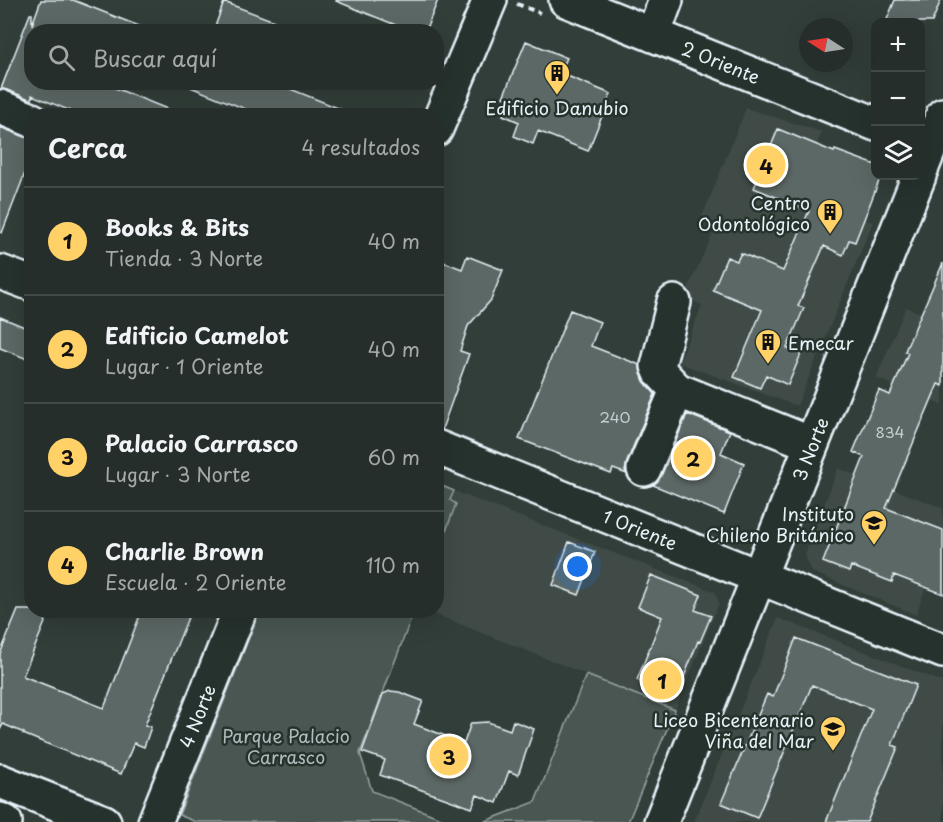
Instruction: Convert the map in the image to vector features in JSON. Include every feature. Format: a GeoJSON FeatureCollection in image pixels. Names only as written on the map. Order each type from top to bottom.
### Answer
{"type":"FeatureCollection","features":[{"type":"Feature","properties":{"kind":"street"},"geometry":{"type":"LineString","coordinates":[[444,110],[490,0]]}},
{"type":"Feature","properties":{"kind":"street","name":"2 Oriente"},"geometry":{"type":"LineString","coordinates":[[567,0],[871,122]]}},
{"type":"Feature","properties":{"kind":"street"},"geometry":{"type":"LineString","coordinates":[[653,35],[666,0]]}},
{"type":"Feature","properties":{"kind":"street"},"geometry":{"type":"LineString","coordinates":[[0,107],[24,117]]}},
{"type":"Feature","properties":{"kind":"street","name":"3 Norte"},"geometry":{"type":"LineString","coordinates":[[661,822],[943,115]]}},
{"type":"Feature","properties":{"kind":"street"},"geometry":{"type":"LineString","coordinates":[[0,272],[24,281]]}},
{"type":"Feature","properties":{"kind":"street"},"geometry":{"type":"LineString","coordinates":[[674,302],[658,366],[661,373],[677,390],[812,444]]}},
{"type":"Feature","properties":{"kind":"street"},"geometry":{"type":"LineString","coordinates":[[644,469],[677,390]]}},
{"type":"Feature","properties":{"kind":"street","name":"1 Oriente"},"geometry":{"type":"LineString","coordinates":[[444,450],[943,651]]}},
{"type":"Feature","properties":{"kind":"street","name":"4 Norte"},"geometry":{"type":"LineString","coordinates":[[155,822],[237,618]]}},
{"type":"Feature","properties":{"kind":"street"},"geometry":{"type":"LineString","coordinates":[[0,781],[104,822]]}},
{"type":"Feature","properties":{"kind":"street"},"geometry":{"type":"LineString","coordinates":[[0,820],[5,822]]}},
{"type":"Feature","properties":{"kind":"shaded area"},"geometry":{"type":"Polygon","coordinates":[[[746,108],[822,132],[795,198],[873,222],[797,406],[679,363],[702,305],[684,297],[715,229],[700,222],[746,108]]]}},
{"type":"Feature","properties":{"kind":"shaded area"},"geometry":{"type":"Polygon","coordinates":[[[906,307],[943,322],[943,405],[876,378],[906,307]]]}},
{"type":"Feature","properties":{"kind":"shaded area","name":"Instituto Chileno Británico"},"geometry":{"type":"Polygon","coordinates":[[[838,468],[943,508],[943,538],[916,615],[812,572],[805,555],[838,468]]]}},
{"type":"Feature","properties":{"kind":"shaded area"},"geometry":{"type":"Polygon","coordinates":[[[454,491],[715,592],[719,603],[675,710],[444,618],[444,536],[456,504],[450,501],[454,491]]]}},
{"type":"Feature","properties":{"kind":"shaded area","name":"Liceo Bicentenario Viña del Mar"},"geometry":{"type":"Polygon","coordinates":[[[778,618],[943,682],[943,822],[694,822],[778,618]]]}},
{"type":"Feature","properties":{"kind":"green space"},"geometry":{"type":"Polygon","coordinates":[[[444,487],[454,491],[450,500],[456,504],[444,536],[444,487]]]}},
{"type":"Feature","properties":{"kind":"green space","name":"Parque Palacio Carrasco"},"geometry":{"type":"Polygon","coordinates":[[[257,618],[411,618],[360,753],[372,791],[451,822],[196,822],[179,815],[257,618]]]}},
{"type":"Feature","properties":{"kind":"green space"},"geometry":{"type":"Polygon","coordinates":[[[586,675],[675,710],[628,822],[483,822],[535,802],[586,675]]]}},
{"type":"Feature","properties":{"kind":"building"},"geometry":{"type":"Polygon","coordinates":[[[41,0],[73,0],[134,24],[32,24],[41,0]]]}},
{"type":"Feature","properties":{"kind":"building"},"geometry":{"type":"Polygon","coordinates":[[[438,0],[428,24],[393,24],[336,1],[438,0]]]}},
{"type":"Feature","properties":{"kind":"building"},"geometry":{"type":"Polygon","coordinates":[[[895,0],[941,0],[932,22],[925,22],[925,18],[888,18],[895,0]]]}},
{"type":"Feature","properties":{"kind":"building"},"geometry":{"type":"Polygon","coordinates":[[[224,2],[282,24],[216,24],[224,2]]]}},
{"type":"Feature","properties":{"kind":"building"},"geometry":{"type":"Polygon","coordinates":[[[30,14],[32,14],[32,24],[26,24],[30,14]]]}},
{"type":"Feature","properties":{"kind":"building"},"geometry":{"type":"Polygon","coordinates":[[[24,30],[24,90],[120,90],[165,108],[64,108],[32,95],[32,100],[1,89],[24,30]]]}},
{"type":"Feature","properties":{"kind":"building","name":"Edificio Danubio"},"geometry":{"type":"Polygon","coordinates":[[[526,41],[567,58],[560,73],[611,94],[588,151],[538,131],[533,144],[514,136],[519,122],[503,115],[510,100],[503,97],[526,41]]]}},
{"type":"Feature","properties":{"kind":"building"},"geometry":{"type":"Polygon","coordinates":[[[198,90],[293,90],[338,108],[243,108],[198,90]]]}},
{"type":"Feature","properties":{"kind":"building"},"geometry":{"type":"Polygon","coordinates":[[[0,127],[24,137],[24,176],[2,233],[0,232],[0,127]]]}},
{"type":"Feature","properties":{"kind":"building"},"geometry":{"type":"Polygon","coordinates":[[[778,129],[834,152],[835,150],[871,163],[871,180],[879,180],[855,242],[849,240],[843,255],[824,246],[798,306],[804,308],[787,348],[801,354],[788,385],[766,375],[760,388],[734,377],[762,310],[713,290],[727,257],[737,261],[741,253],[783,271],[809,211],[754,188],[778,129]]]}},
{"type":"Feature","properties":{"kind":"building"},"geometry":{"type":"Polygon","coordinates":[[[467,256],[503,270],[491,300],[468,326],[460,351],[469,354],[444,423],[444,262],[462,269],[467,256]]]}},
{"type":"Feature","properties":{"kind":"building"},"geometry":{"type":"Polygon","coordinates":[[[943,263],[943,386],[938,384],[886,508],[943,530],[943,594],[894,575],[892,582],[851,566],[849,572],[823,562],[864,457],[853,452],[879,390],[890,395],[908,353],[905,351],[943,263]]]}},
{"type":"Feature","properties":{"kind":"building"},"geometry":{"type":"Polygon","coordinates":[[[570,310],[600,322],[591,346],[640,365],[644,381],[655,394],[627,462],[625,471],[627,474],[613,469],[611,474],[519,439],[570,310]]]}},
{"type":"Feature","properties":{"kind":"building"},"geometry":{"type":"Polygon","coordinates":[[[0,317],[24,327],[24,358],[0,348],[0,317]]]}},
{"type":"Feature","properties":{"kind":"building"},"geometry":{"type":"Polygon","coordinates":[[[687,414],[730,431],[721,453],[744,463],[724,514],[653,485],[661,476],[687,414]]]}},
{"type":"Feature","properties":{"kind":"building"},"geometry":{"type":"Polygon","coordinates":[[[569,542],[595,552],[579,595],[553,585],[569,542]]]}},
{"type":"Feature","properties":{"kind":"building"},"geometry":{"type":"Polygon","coordinates":[[[651,575],[701,595],[695,610],[711,616],[700,642],[698,641],[677,695],[637,680],[662,617],[638,607],[651,575]]]}},
{"type":"Feature","properties":{"kind":"building"},"geometry":{"type":"Polygon","coordinates":[[[18,610],[24,610],[24,618],[47,618],[23,676],[104,708],[139,618],[188,618],[145,725],[151,727],[144,747],[134,743],[121,774],[3,724],[0,730],[0,654],[18,610]]]}},
{"type":"Feature","properties":{"kind":"building"},"geometry":{"type":"Polygon","coordinates":[[[796,638],[916,685],[892,745],[898,747],[867,822],[826,822],[872,709],[812,685],[757,818],[721,803],[767,694],[773,697],[796,638]]]}},
{"type":"Feature","properties":{"kind":"building"},"geometry":{"type":"Polygon","coordinates":[[[390,691],[423,701],[414,724],[464,743],[471,723],[488,722],[510,730],[513,721],[534,729],[518,775],[509,771],[497,803],[477,795],[472,808],[380,775],[385,760],[362,752],[383,694],[390,691]]]}},
{"type":"Feature","properties":{"kind":"place","name":"Edificio Danubio"},"geometry":{"type":"Point","coordinates":[557,96]}},
{"type":"Feature","properties":{"kind":"place","name":"Charlie Brown"},"geometry":{"type":"Point","coordinates":[766,165]}},
{"type":"Feature","properties":{"kind":"place","name":"Centro Odontológico"},"geometry":{"type":"Point","coordinates":[830,235]}},
{"type":"Feature","properties":{"kind":"place","name":"Emecar"},"geometry":{"type":"Point","coordinates":[768,365]}},
{"type":"Feature","properties":{"kind":"place","name":"Edificio Camelot"},"geometry":{"type":"Point","coordinates":[693,458]}},
{"type":"Feature","properties":{"kind":"place","name":"Instituto Chileno Británico"},"geometry":{"type":"Point","coordinates":[874,546]}},
{"type":"Feature","properties":{"kind":"place","name":"Books & Bits"},"geometry":{"type":"Point","coordinates":[662,680]}},
{"type":"Feature","properties":{"kind":"place","name":"Liceo Bicentenario Viña del Mar"},"geometry":{"type":"Point","coordinates":[833,752]}},
{"type":"Feature","properties":{"kind":"place","name":"Palacio Carrasco"},"geometry":{"type":"Point","coordinates":[449,756]}}]}
